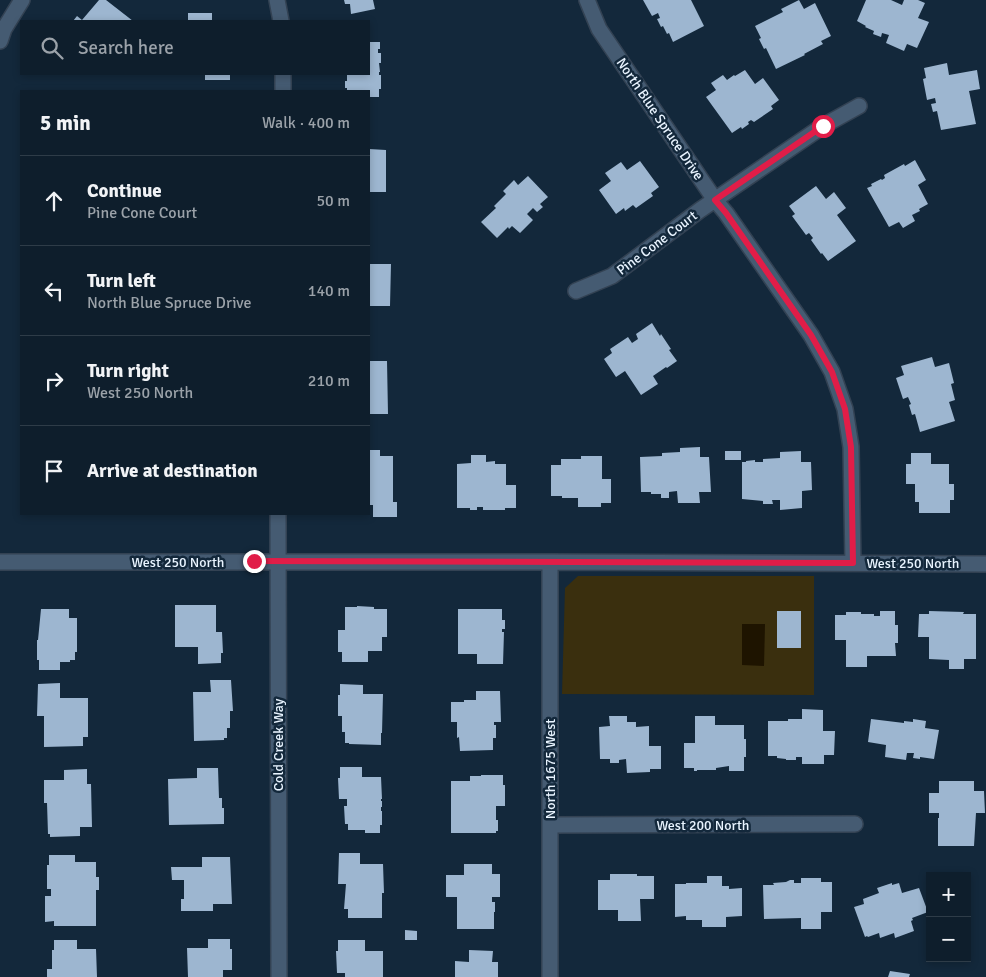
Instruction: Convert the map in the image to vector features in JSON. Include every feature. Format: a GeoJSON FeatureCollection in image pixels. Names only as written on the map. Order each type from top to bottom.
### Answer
{"type":"FeatureCollection","features":[{"type":"Feature","properties":{"kind":"street"},"geometry":{"type":"LineString","coordinates":[[0,41],[4,29],[22,0]]}},
{"type":"Feature","properties":{"kind":"street"},"geometry":{"type":"LineString","coordinates":[[278,0],[281,20]]}},
{"type":"Feature","properties":{"kind":"street","name":"North Blue Spruce Drive"},"geometry":{"type":"LineString","coordinates":[[588,0],[599,29],[715,200],[811,335],[832,372],[845,409],[851,447],[853,563]]}},
{"type":"Feature","properties":{"kind":"street"},"geometry":{"type":"LineString","coordinates":[[283,75],[283,90]]}},
{"type":"Feature","properties":{"kind":"street","name":"Pine Cone Court"},"geometry":{"type":"LineString","coordinates":[[576,291],[612,276],[715,200],[823,126],[859,106]]}},
{"type":"Feature","properties":{"kind":"street","name":"Cold Creek Way"},"geometry":{"type":"LineString","coordinates":[[278,515],[278,977]]}},
{"type":"Feature","properties":{"kind":"street","name":"West 250 North"},"geometry":{"type":"LineString","coordinates":[[0,562],[278,561],[986,564]]}},
{"type":"Feature","properties":{"kind":"street","name":"North 1675 West"},"geometry":{"type":"LineString","coordinates":[[550,562],[550,977]]}},
{"type":"Feature","properties":{"kind":"street","name":"West 200 North"},"geometry":{"type":"LineString","coordinates":[[550,825],[855,824]]}},
{"type":"Feature","properties":{"kind":"shaded area"},"geometry":{"type":"Polygon","coordinates":[[[578,576],[814,576],[814,695],[562,694],[565,588],[578,576]]]}},
{"type":"Feature","properties":{"kind":"shaded area"},"geometry":{"type":"Polygon","coordinates":[[[742,624],[765,624],[764,666],[742,665],[742,624]]]}},
{"type":"Feature","properties":{"kind":"building"},"geometry":{"type":"Polygon","coordinates":[[[99,0],[106,0],[132,20],[82,20],[99,0]]]}},
{"type":"Feature","properties":{"kind":"building"},"geometry":{"type":"Polygon","coordinates":[[[344,0],[373,0],[375,9],[351,14],[350,4],[345,4],[344,0]]]}},
{"type":"Feature","properties":{"kind":"building"},"geometry":{"type":"Polygon","coordinates":[[[643,0],[691,0],[704,26],[673,42],[669,33],[667,34],[663,26],[661,27],[657,19],[660,18],[658,13],[652,16],[643,0]]]}},
{"type":"Feature","properties":{"kind":"building"},"geometry":{"type":"Polygon","coordinates":[[[799,0],[804,9],[815,3],[831,36],[821,41],[823,44],[805,55],[776,69],[766,48],[764,49],[759,39],[761,38],[755,26],[783,12],[781,9],[799,0]]]}},
{"type":"Feature","properties":{"kind":"building"},"geometry":{"type":"Polygon","coordinates":[[[866,0],[891,0],[902,5],[904,0],[918,0],[925,3],[918,18],[929,22],[917,48],[907,44],[904,51],[886,43],[889,35],[882,33],[881,37],[873,34],[874,31],[857,21],[866,0]]]}},
{"type":"Feature","properties":{"kind":"building"},"geometry":{"type":"Polygon","coordinates":[[[188,13],[212,13],[212,20],[188,20],[188,13]]]}},
{"type":"Feature","properties":{"kind":"building"},"geometry":{"type":"Polygon","coordinates":[[[77,16],[82,20],[74,20],[77,16]]]}},
{"type":"Feature","properties":{"kind":"building"},"geometry":{"type":"Polygon","coordinates":[[[370,42],[380,42],[380,49],[378,49],[378,53],[381,53],[379,75],[381,75],[381,89],[379,89],[379,97],[370,97],[370,90],[347,90],[345,88],[345,81],[347,81],[347,75],[370,75],[370,42]]]}},
{"type":"Feature","properties":{"kind":"building"},"geometry":{"type":"Polygon","coordinates":[[[947,63],[949,75],[977,70],[980,89],[969,91],[976,124],[941,130],[937,111],[933,112],[931,104],[936,103],[935,98],[927,100],[923,79],[926,78],[924,68],[947,63]]]}},
{"type":"Feature","properties":{"kind":"building"},"geometry":{"type":"Polygon","coordinates":[[[745,70],[755,84],[763,78],[779,100],[771,106],[773,109],[754,122],[751,120],[742,129],[741,127],[732,133],[706,97],[716,90],[711,83],[723,75],[727,80],[745,70]]]}},
{"type":"Feature","properties":{"kind":"building"},"geometry":{"type":"Polygon","coordinates":[[[205,75],[230,75],[230,80],[205,80],[205,75]]]}},
{"type":"Feature","properties":{"kind":"building"},"geometry":{"type":"Polygon","coordinates":[[[370,149],[386,150],[386,192],[370,192],[370,149]]]}},
{"type":"Feature","properties":{"kind":"building"},"geometry":{"type":"Polygon","coordinates":[[[915,160],[926,180],[918,185],[928,204],[912,215],[915,221],[903,228],[899,222],[889,227],[867,188],[872,186],[871,184],[885,178],[884,175],[915,160]]]}},
{"type":"Feature","properties":{"kind":"building"},"geometry":{"type":"Polygon","coordinates":[[[640,161],[659,187],[651,193],[653,196],[636,208],[633,205],[625,211],[624,208],[616,214],[599,190],[611,181],[605,173],[621,162],[627,170],[640,161]]]}},
{"type":"Feature","properties":{"kind":"building"},"geometry":{"type":"Polygon","coordinates":[[[528,176],[548,197],[540,204],[543,207],[537,212],[533,208],[527,214],[533,220],[520,233],[512,226],[509,229],[508,227],[497,238],[481,222],[496,208],[494,206],[506,194],[503,191],[514,180],[518,185],[528,176]]]}},
{"type":"Feature","properties":{"kind":"building"},"geometry":{"type":"Polygon","coordinates":[[[816,186],[826,199],[834,192],[846,208],[837,215],[856,241],[828,261],[811,240],[813,238],[809,233],[806,235],[792,216],[795,214],[789,206],[816,186]]]}},
{"type":"Feature","properties":{"kind":"building"},"geometry":{"type":"Polygon","coordinates":[[[370,264],[391,264],[390,306],[370,306],[370,264]]]}},
{"type":"Feature","properties":{"kind":"building"},"geometry":{"type":"Polygon","coordinates":[[[652,323],[671,349],[669,350],[677,361],[653,376],[658,384],[641,395],[625,371],[616,377],[604,359],[612,353],[610,349],[628,337],[632,343],[638,339],[636,334],[652,323]]]}},
{"type":"Feature","properties":{"kind":"building"},"geometry":{"type":"Polygon","coordinates":[[[932,357],[935,367],[949,363],[954,383],[951,384],[955,400],[949,402],[955,421],[920,432],[915,414],[912,415],[908,397],[903,399],[896,378],[904,375],[901,366],[932,357]]]}},
{"type":"Feature","properties":{"kind":"building"},"geometry":{"type":"Polygon","coordinates":[[[370,361],[387,361],[388,414],[370,414],[370,361]]]}},
{"type":"Feature","properties":{"kind":"building"},"geometry":{"type":"Polygon","coordinates":[[[700,447],[700,457],[709,457],[711,492],[699,492],[700,503],[678,503],[677,491],[669,492],[669,498],[661,498],[661,494],[641,492],[640,457],[662,456],[662,453],[680,452],[680,448],[700,447]]]}},
{"type":"Feature","properties":{"kind":"building"},"geometry":{"type":"Polygon","coordinates":[[[370,450],[380,450],[380,456],[393,456],[393,502],[397,502],[397,517],[373,517],[373,505],[370,505],[370,450]]]}},
{"type":"Feature","properties":{"kind":"building"},"geometry":{"type":"Polygon","coordinates":[[[725,451],[741,451],[741,460],[725,460],[725,451]]]}},
{"type":"Feature","properties":{"kind":"building"},"geometry":{"type":"Polygon","coordinates":[[[801,451],[801,462],[811,462],[812,490],[802,491],[802,508],[780,510],[780,500],[772,500],[773,504],[763,504],[763,501],[742,499],[742,462],[755,460],[755,462],[763,462],[763,459],[780,458],[780,452],[801,451]]]}},
{"type":"Feature","properties":{"kind":"building"},"geometry":{"type":"Polygon","coordinates":[[[911,453],[931,453],[931,464],[949,464],[949,484],[954,484],[954,500],[950,500],[950,513],[919,513],[919,502],[915,502],[915,484],[906,484],[906,464],[911,464],[911,453]]]}},
{"type":"Feature","properties":{"kind":"building"},"geometry":{"type":"Polygon","coordinates":[[[471,455],[486,455],[486,462],[495,461],[495,464],[506,464],[506,485],[516,485],[516,508],[483,510],[483,507],[477,507],[477,510],[470,510],[470,508],[457,508],[457,464],[471,463],[471,455]]]}},
{"type":"Feature","properties":{"kind":"building"},"geometry":{"type":"Polygon","coordinates":[[[581,456],[602,456],[602,479],[611,479],[611,503],[601,503],[601,507],[578,507],[578,498],[551,496],[551,465],[561,465],[561,459],[581,459],[581,456]]]}},
{"type":"Feature","properties":{"kind":"building"},"geometry":{"type":"Polygon","coordinates":[[[175,605],[216,605],[216,632],[222,632],[223,653],[221,653],[221,663],[198,664],[198,647],[175,647],[175,605]]]}},
{"type":"Feature","properties":{"kind":"building"},"geometry":{"type":"Polygon","coordinates":[[[357,606],[387,609],[387,637],[382,637],[382,651],[368,651],[368,662],[342,662],[342,652],[338,652],[338,630],[345,630],[345,607],[357,606]]]}},
{"type":"Feature","properties":{"kind":"building"},"geometry":{"type":"Polygon","coordinates":[[[41,609],[69,609],[69,618],[77,618],[77,652],[75,652],[75,660],[60,662],[60,670],[39,670],[37,640],[41,609]]]}},
{"type":"Feature","properties":{"kind":"building"},"geometry":{"type":"Polygon","coordinates":[[[458,609],[502,609],[502,620],[505,620],[505,629],[502,629],[502,632],[504,632],[503,664],[477,664],[477,654],[458,654],[458,609]]]}},
{"type":"Feature","properties":{"kind":"building"},"geometry":{"type":"Polygon","coordinates":[[[777,611],[801,611],[801,648],[777,648],[777,611]]]}},
{"type":"Feature","properties":{"kind":"building"},"geometry":{"type":"Polygon","coordinates":[[[880,611],[895,611],[895,625],[898,625],[898,643],[895,643],[896,656],[867,656],[867,667],[846,667],[846,640],[835,640],[835,615],[846,615],[846,612],[861,612],[861,614],[880,616],[880,611]]]}},
{"type":"Feature","properties":{"kind":"building"},"geometry":{"type":"Polygon","coordinates":[[[929,611],[976,614],[976,659],[964,659],[964,669],[949,669],[949,660],[929,659],[929,637],[918,637],[919,614],[929,614],[929,611]]]}},
{"type":"Feature","properties":{"kind":"building"},"geometry":{"type":"Polygon","coordinates":[[[210,680],[231,680],[233,711],[230,711],[230,728],[227,728],[227,738],[224,738],[224,740],[194,741],[193,692],[211,692],[210,680]]]}},
{"type":"Feature","properties":{"kind":"building"},"geometry":{"type":"Polygon","coordinates":[[[60,683],[60,698],[88,698],[88,737],[83,737],[83,746],[44,747],[44,716],[37,716],[38,684],[60,683]]]}},
{"type":"Feature","properties":{"kind":"building"},"geometry":{"type":"Polygon","coordinates":[[[340,684],[363,685],[363,694],[383,694],[381,745],[345,743],[345,732],[342,732],[342,716],[338,716],[340,684]]]}},
{"type":"Feature","properties":{"kind":"building"},"geometry":{"type":"Polygon","coordinates":[[[476,691],[500,691],[501,722],[494,722],[494,725],[496,725],[496,738],[493,738],[493,750],[460,751],[459,737],[457,738],[457,722],[451,722],[451,702],[476,700],[476,691]]]}},
{"type":"Feature","properties":{"kind":"building"},"geometry":{"type":"Polygon","coordinates":[[[802,709],[823,710],[823,731],[835,731],[834,755],[824,755],[824,764],[802,764],[802,757],[796,757],[796,760],[786,760],[777,758],[777,756],[768,756],[768,721],[802,719],[802,709]]]}},
{"type":"Feature","properties":{"kind":"building"},"geometry":{"type":"Polygon","coordinates":[[[609,716],[627,716],[627,722],[636,722],[636,727],[649,726],[649,746],[661,746],[661,769],[650,769],[650,772],[627,773],[626,759],[619,760],[619,763],[610,763],[610,759],[600,759],[599,727],[610,726],[609,716]]]}},
{"type":"Feature","properties":{"kind":"building"},"geometry":{"type":"Polygon","coordinates":[[[695,716],[715,716],[715,725],[744,725],[746,757],[744,757],[744,771],[729,771],[729,766],[716,768],[716,770],[697,771],[694,771],[694,768],[684,768],[684,743],[695,743],[695,716]]]}},
{"type":"Feature","properties":{"kind":"building"},"geometry":{"type":"Polygon","coordinates":[[[871,719],[904,723],[904,721],[913,722],[913,719],[926,721],[925,728],[939,730],[934,759],[913,758],[914,753],[907,753],[906,760],[885,757],[886,745],[868,742],[871,719]]]}},
{"type":"Feature","properties":{"kind":"building"},"geometry":{"type":"Polygon","coordinates":[[[340,767],[362,767],[362,777],[381,777],[382,825],[380,825],[380,833],[365,833],[365,830],[348,830],[348,824],[345,824],[344,806],[347,806],[347,799],[339,799],[338,778],[340,778],[340,767]]]}},
{"type":"Feature","properties":{"kind":"building"},"geometry":{"type":"Polygon","coordinates":[[[197,768],[218,768],[219,798],[222,798],[222,808],[224,808],[224,824],[169,825],[168,779],[197,778],[197,768]]]}},
{"type":"Feature","properties":{"kind":"building"},"geometry":{"type":"Polygon","coordinates":[[[87,769],[87,784],[91,784],[92,827],[80,827],[80,836],[50,837],[50,834],[48,834],[47,803],[44,803],[44,780],[64,780],[64,770],[87,769]]]}},
{"type":"Feature","properties":{"kind":"building"},"geometry":{"type":"Polygon","coordinates":[[[503,775],[505,806],[496,806],[498,831],[496,833],[451,833],[451,781],[470,781],[470,776],[503,775]]]}},
{"type":"Feature","properties":{"kind":"building"},"geometry":{"type":"Polygon","coordinates":[[[939,781],[974,781],[974,791],[984,791],[985,813],[976,813],[974,846],[938,846],[939,813],[929,813],[929,793],[939,793],[939,781]]]}},
{"type":"Feature","properties":{"kind":"building"},"geometry":{"type":"Polygon","coordinates":[[[339,853],[360,853],[360,864],[383,864],[384,893],[382,893],[382,918],[348,918],[348,909],[344,909],[346,884],[338,884],[339,853]]]}},
{"type":"Feature","properties":{"kind":"building"},"geometry":{"type":"Polygon","coordinates":[[[49,855],[75,855],[75,862],[96,862],[96,877],[99,877],[99,890],[96,890],[96,926],[54,926],[54,921],[45,922],[45,896],[51,896],[51,889],[47,889],[49,855]]]}},
{"type":"Feature","properties":{"kind":"building"},"geometry":{"type":"Polygon","coordinates":[[[202,857],[230,857],[232,904],[213,904],[213,911],[181,911],[181,899],[184,899],[184,880],[172,880],[171,867],[202,867],[202,857]]]}},
{"type":"Feature","properties":{"kind":"building"},"geometry":{"type":"Polygon","coordinates":[[[464,864],[492,864],[492,874],[500,874],[500,897],[492,897],[492,902],[495,902],[494,929],[457,929],[457,897],[446,897],[446,875],[464,875],[464,864]]]}},
{"type":"Feature","properties":{"kind":"building"},"geometry":{"type":"Polygon","coordinates":[[[610,874],[654,876],[654,899],[640,899],[641,921],[618,921],[618,910],[598,910],[598,880],[610,880],[610,874]]]}},
{"type":"Feature","properties":{"kind":"building"},"geometry":{"type":"Polygon","coordinates":[[[707,876],[722,876],[722,886],[729,886],[729,889],[742,888],[742,916],[726,917],[726,927],[702,927],[702,920],[686,920],[686,916],[675,917],[675,884],[707,883],[707,876]]]}},
{"type":"Feature","properties":{"kind":"building"},"geometry":{"type":"Polygon","coordinates":[[[801,878],[821,878],[821,882],[832,882],[832,912],[821,912],[821,929],[801,929],[801,918],[764,919],[763,885],[774,885],[773,883],[790,880],[794,880],[794,883],[801,883],[801,878]]]}},
{"type":"Feature","properties":{"kind":"building"},"geometry":{"type":"Polygon","coordinates":[[[892,883],[892,885],[899,883],[902,893],[919,888],[926,907],[926,913],[912,918],[914,931],[895,938],[894,933],[880,938],[879,933],[865,937],[854,907],[864,904],[863,899],[879,893],[877,888],[892,883]]]}},
{"type":"Feature","properties":{"kind":"building"},"geometry":{"type":"Polygon","coordinates":[[[405,930],[417,931],[417,940],[405,940],[405,930]]]}},
{"type":"Feature","properties":{"kind":"building"},"geometry":{"type":"Polygon","coordinates":[[[208,939],[230,939],[232,970],[223,970],[223,977],[188,977],[187,948],[208,948],[208,939]]]}},
{"type":"Feature","properties":{"kind":"building"},"geometry":{"type":"Polygon","coordinates":[[[54,940],[77,940],[77,949],[96,949],[97,977],[47,977],[47,969],[52,969],[54,940]]]}},
{"type":"Feature","properties":{"kind":"building"},"geometry":{"type":"Polygon","coordinates":[[[338,940],[365,940],[365,951],[383,951],[383,977],[345,977],[345,973],[337,973],[336,951],[338,951],[338,940]]]}},
{"type":"Feature","properties":{"kind":"building"},"geometry":{"type":"Polygon","coordinates":[[[469,950],[493,951],[492,962],[498,962],[498,977],[455,977],[455,961],[469,962],[469,950]]]}},
{"type":"Feature","properties":{"kind":"building"},"geometry":{"type":"Polygon","coordinates":[[[890,971],[910,974],[909,977],[888,977],[890,971]]]}},
{"type":"Feature","properties":{"kind":"route"},"geometry":{"type":"LineString","coordinates":[[254,561],[853,563],[851,447],[845,409],[832,372],[811,335],[715,200],[823,126]]}}]}
